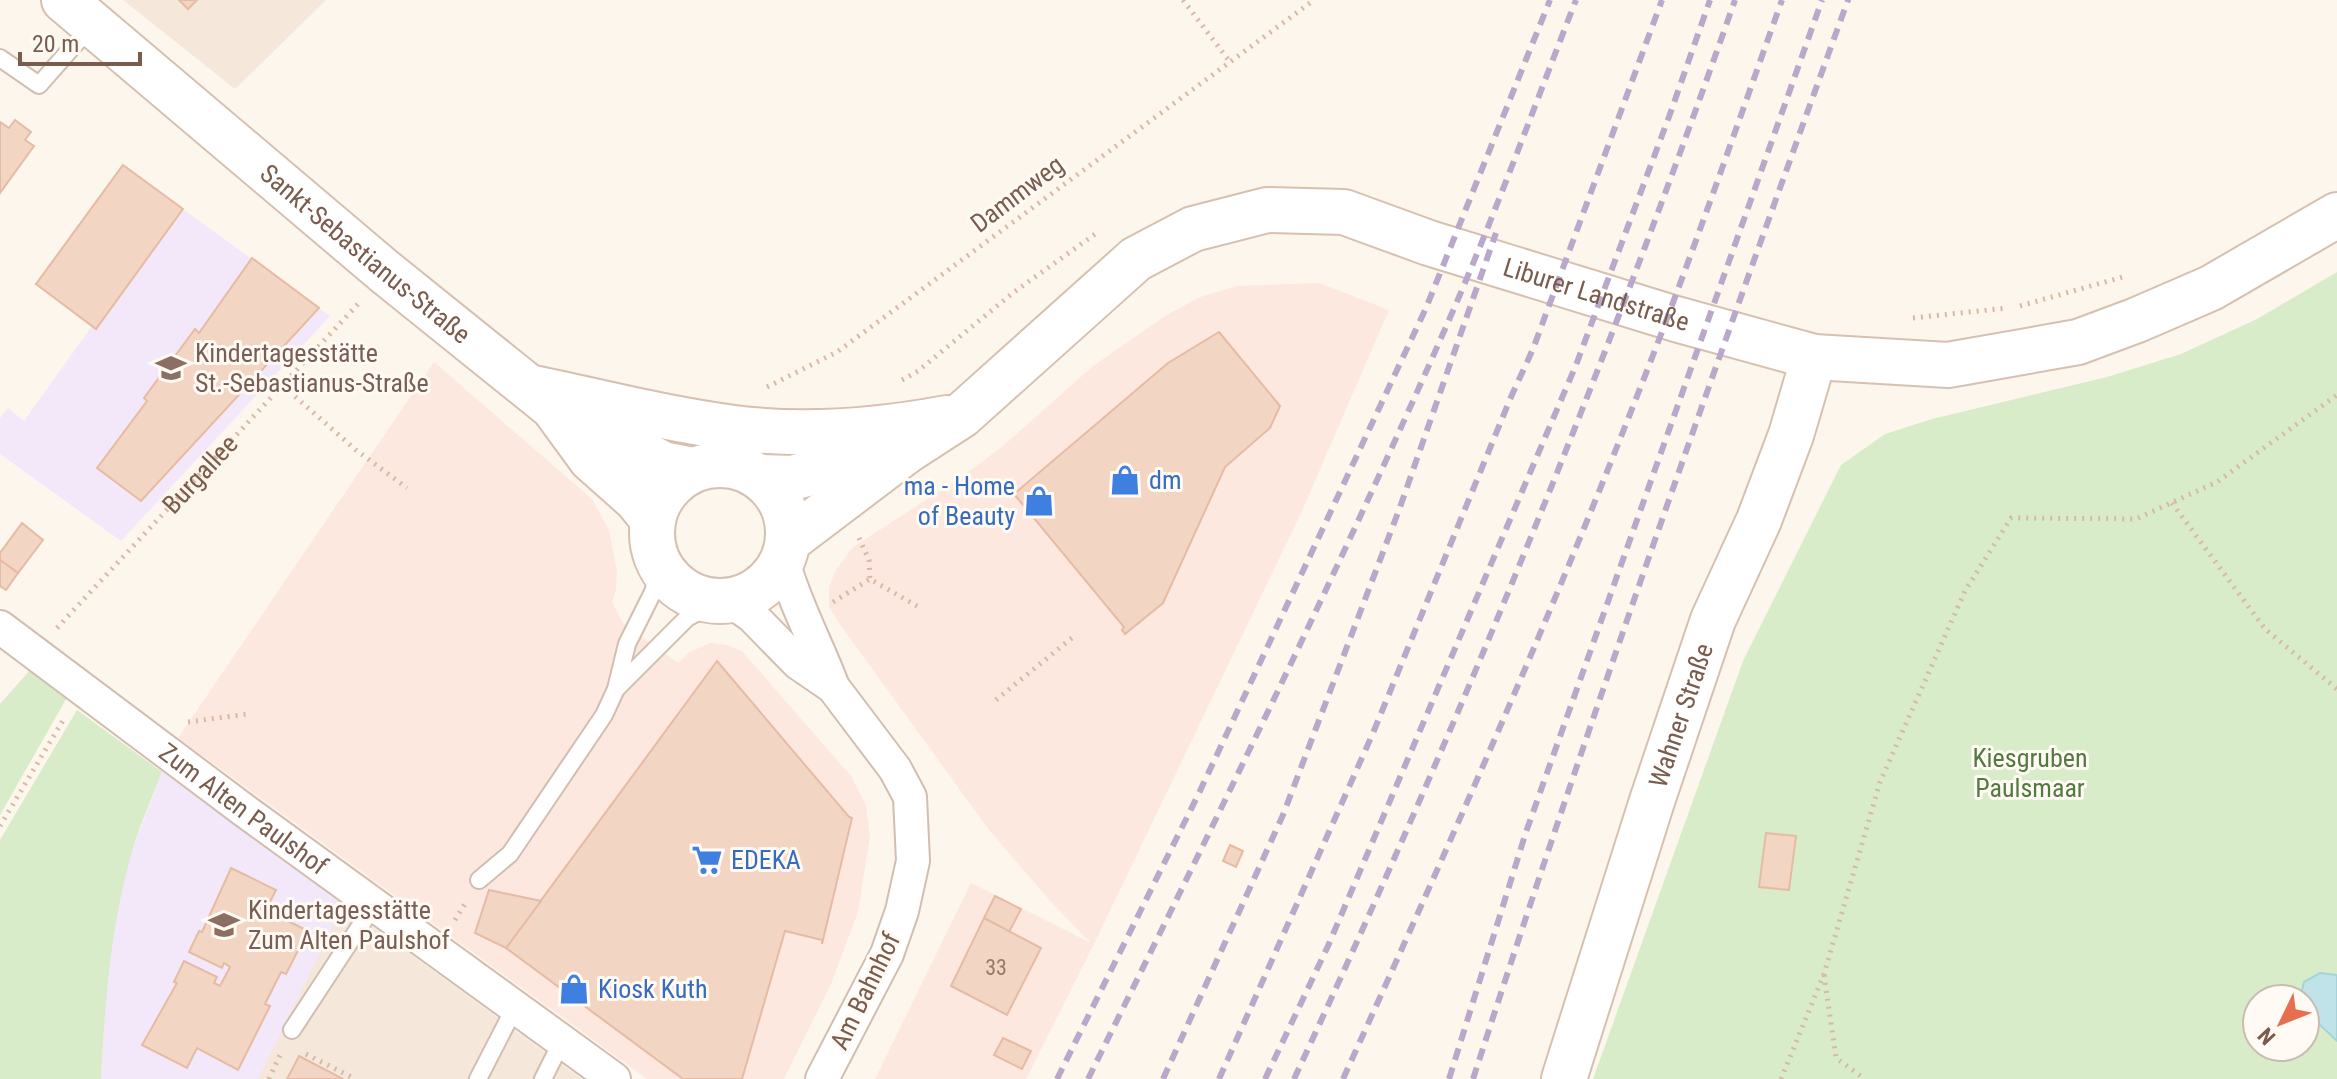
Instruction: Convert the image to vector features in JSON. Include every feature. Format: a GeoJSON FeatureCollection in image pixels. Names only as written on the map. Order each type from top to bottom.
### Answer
{"type":"FeatureCollection","features":[{"type":"Feature","properties":{"kind":"street","name":"Sankt-Sebastianus-Straße"},"geometry":{"type":"LineString","coordinates":[[71,6],[384,271],[541,397],[591,459],[636,499],[653,520]]}},
{"type":"Feature","properties":{"kind":"street","name":"Liburer Landstraße"},"geometry":{"type":"LineString","coordinates":[[786,551],[809,523],[864,487],[908,450],[962,415],[1136,259],[1193,229],[1267,210],[1344,212],[1429,243],[1661,315],[1814,357],[1948,365],[2078,342],[2211,288],[2337,215]]}},
{"type":"Feature","properties":{"kind":"street","name":"Wahner Straße"},"geometry":{"type":"LineString","coordinates":[[1564,1079],[1713,620],[1759,520],[1791,435],[1814,357]]}},
{"type":"Feature","properties":{"kind":"street"},"geometry":{"type":"LineString","coordinates":[[541,397],[736,428],[860,431],[962,415]]}},
{"type":"Feature","properties":{"kind":"street"},"geometry":{"type":"LineString","coordinates":[[541,397],[663,464],[693,470],[722,465],[741,468],[759,477],[776,493],[786,516],[786,551],[764,586],[749,596],[724,602],[689,595],[668,578],[660,566],[652,542],[655,509],[668,489],[693,470]]}},
{"type":"Feature","properties":{"kind":"street","name":"Liburer Landstraße"},"geometry":{"type":"LineString","coordinates":[[759,477],[792,478],[908,450]]}},
{"type":"Feature","properties":{"kind":"street","name":"Am Bahnhof"},"geometry":{"type":"LineString","coordinates":[[786,551],[791,590],[804,622],[818,645],[833,687],[895,769],[910,797],[913,861],[902,911],[887,954],[822,1079]]}},
{"type":"Feature","properties":{"kind":"street","name":"Am Bahnhof"},"geometry":{"type":"LineString","coordinates":[[724,602],[752,616],[798,663],[833,687]]}},
{"type":"Feature","properties":{"kind":"street","name":"Zum Alten Paulshof"},"geometry":{"type":"LineString","coordinates":[[2,633],[34,653],[614,1079]]}},
{"type":"Feature","properties":{"kind":"lane"},"geometry":{"type":"LineString","coordinates":[[0,58],[39,85],[71,6]]}},
{"type":"Feature","properties":{"kind":"lane"},"geometry":{"type":"LineString","coordinates":[[479,880],[510,854],[604,715],[616,689],[627,644],[653,592],[660,566]]}},
{"type":"Feature","properties":{"kind":"lane"},"geometry":{"type":"LineString","coordinates":[[616,689],[687,618],[724,602]]}},
{"type":"Feature","properties":{"kind":"lane"},"geometry":{"type":"LineString","coordinates":[[292,1030],[374,905]]}},
{"type":"Feature","properties":{"kind":"lane"},"geometry":{"type":"LineString","coordinates":[[478,1079],[515,1007]]}},
{"type":"Feature","properties":{"kind":"lane"},"geometry":{"type":"LineString","coordinates":[[543,1079],[562,1041]]}},
{"type":"Feature","properties":{"kind":"path"},"geometry":{"type":"LineString","coordinates":[[1183,0],[1230,62]]}},
{"type":"Feature","properties":{"kind":"path","name":"Dammweg"},"geometry":{"type":"LineString","coordinates":[[756,392],[837,352],[1314,0]]}},
{"type":"Feature","properties":{"kind":"path"},"geometry":{"type":"LineString","coordinates":[[1906,319],[2014,308],[2130,274]]}},
{"type":"Feature","properties":{"kind":"path","name":"Burgallee"},"geometry":{"type":"LineString","coordinates":[[34,653],[365,296]]}},
{"type":"Feature","properties":{"kind":"path"},"geometry":{"type":"LineString","coordinates":[[283,386],[356,450],[407,488]]}},
{"type":"Feature","properties":{"kind":"path"},"geometry":{"type":"LineString","coordinates":[[1781,1079],[1824,974],[1880,782],[1965,591],[2011,518],[2136,519],[2217,482],[2337,395]]}},
{"type":"Feature","properties":{"kind":"path"},"geometry":{"type":"LineString","coordinates":[[2172,503],[2265,629],[2337,689]]}},
{"type":"Feature","properties":{"kind":"path"},"geometry":{"type":"LineString","coordinates":[[869,560],[870,579]]}},
{"type":"Feature","properties":{"kind":"path"},"geometry":{"type":"LineString","coordinates":[[845,594],[870,579]]}},
{"type":"Feature","properties":{"kind":"path"},"geometry":{"type":"LineString","coordinates":[[870,579],[922,609]]}},
{"type":"Feature","properties":{"kind":"path"},"geometry":{"type":"LineString","coordinates":[[996,700],[1073,637]]}},
{"type":"Feature","properties":{"kind":"path"},"geometry":{"type":"LineString","coordinates":[[0,826],[81,689]]}},
{"type":"Feature","properties":{"kind":"path"},"geometry":{"type":"LineString","coordinates":[[158,746],[179,723],[248,714]]}},
{"type":"Feature","properties":{"kind":"path"},"geometry":{"type":"LineString","coordinates":[[436,950],[479,880]]}},
{"type":"Feature","properties":{"kind":"path"},"geometry":{"type":"LineString","coordinates":[[1824,974],[1836,1058],[1865,1079]]}},
{"type":"Feature","properties":{"kind":"path"},"geometry":{"type":"LineString","coordinates":[[299,1051],[355,1079]]}},
{"type":"Feature","properties":{"kind":"shaded area"},"geometry":{"type":"Polygon","coordinates":[[[123,0],[326,0],[235,89],[123,0]]]}},
{"type":"Feature","properties":{"kind":"shaded area","name":"Kindertagesstätte St.-Sebastianus-Straße"},"geometry":{"type":"Polygon","coordinates":[[[183,209],[330,316],[121,541],[0,454],[0,418],[8,408],[24,421],[92,326],[96,328],[183,209]]]}},
{"type":"Feature","properties":{"kind":"shaded area"},"geometry":{"type":"Polygon","coordinates":[[[1319,283],[1389,310],[1302,511],[1026,1079],[875,1079],[971,883],[1091,943],[989,830],[841,626],[829,607],[829,587],[836,570],[853,547],[960,478],[1003,446],[1093,366],[1165,316],[1200,297],[1237,286],[1319,283]]]}},
{"type":"Feature","properties":{"kind":"shaded area"},"geometry":{"type":"Polygon","coordinates":[[[434,362],[592,499],[609,530],[617,571],[612,602],[623,623],[678,663],[689,652],[711,643],[742,651],[851,776],[866,805],[870,836],[858,912],[831,984],[784,1079],[647,1079],[178,738],[434,362]]]}},
{"type":"Feature","properties":{"kind":"shaded area","name":"Kindertagesstätte Zum Alten Paulshof"},"geometry":{"type":"Polygon","coordinates":[[[162,772],[582,1079],[101,1079],[118,906],[162,772]]]}},
{"type":"Feature","properties":{"kind":"shaded area","name":"Kindertagesstätte Zum Alten Paulshof"},"geometry":{"type":"Polygon","coordinates":[[[162,772],[343,905],[258,1079],[101,1079],[107,979],[118,906],[130,856],[162,772]]]}},
{"type":"Feature","properties":{"kind":"green space","name":"Kiesgruben Paulsmaar"},"geometry":{"type":"Polygon","coordinates":[[[2337,272],[2337,1079],[1593,1079],[1743,661],[1841,465],[1885,434],[1932,419],[2107,377],[2181,354],[2257,319],[2337,272]]]}},
{"type":"Feature","properties":{"kind":"green space"},"geometry":{"type":"Polygon","coordinates":[[[31,669],[73,687],[0,815],[0,704],[31,669]]]}},
{"type":"Feature","properties":{"kind":"green space"},"geometry":{"type":"Polygon","coordinates":[[[77,710],[162,772],[133,848],[123,886],[113,940],[101,1079],[0,1079],[0,840],[77,710]]]}},
{"type":"Feature","properties":{"kind":"water"},"geometry":{"type":"Polygon","coordinates":[[[2320,973],[2337,975],[2337,1041],[2321,1026],[2321,983],[2304,982],[2320,973]]]}},
{"type":"Feature","properties":{"kind":"building"},"geometry":{"type":"Polygon","coordinates":[[[179,0],[197,0],[188,9],[179,0]]]}},
{"type":"Feature","properties":{"kind":"building"},"geometry":{"type":"Polygon","coordinates":[[[15,120],[31,132],[25,140],[34,146],[0,193],[0,122],[9,128],[15,120]]]}},
{"type":"Feature","properties":{"kind":"building"},"geometry":{"type":"Polygon","coordinates":[[[123,165],[183,209],[96,329],[36,284],[123,165]]]}},
{"type":"Feature","properties":{"kind":"building"},"geometry":{"type":"Polygon","coordinates":[[[252,258],[319,308],[141,501],[97,468],[147,401],[144,398],[195,329],[199,333],[252,258]]]}},
{"type":"Feature","properties":{"kind":"building","name":"dm"},"geometry":{"type":"Polygon","coordinates":[[[1219,332],[1280,406],[1270,428],[1225,467],[1163,603],[1125,634],[1122,630],[1124,627],[1014,494],[1168,363],[1219,332]]]}},
{"type":"Feature","properties":{"kind":"building"},"geometry":{"type":"Polygon","coordinates":[[[22,523],[43,540],[18,573],[0,560],[0,553],[22,523]]]}},
{"type":"Feature","properties":{"kind":"building"},"geometry":{"type":"Polygon","coordinates":[[[0,560],[18,573],[6,590],[0,586],[0,560]]]}},
{"type":"Feature","properties":{"kind":"building","name":"EDEKA"},"geometry":{"type":"Polygon","coordinates":[[[717,661],[852,818],[822,944],[822,940],[785,931],[742,1079],[683,1079],[506,948],[717,661]]]}},
{"type":"Feature","properties":{"kind":"building"},"geometry":{"type":"Polygon","coordinates":[[[1766,833],[1796,836],[1789,890],[1759,887],[1766,833]]]}},
{"type":"Feature","properties":{"kind":"building"},"geometry":{"type":"Polygon","coordinates":[[[1230,845],[1243,851],[1236,867],[1223,861],[1230,845]]]}},
{"type":"Feature","properties":{"kind":"building"},"geometry":{"type":"Polygon","coordinates":[[[231,868],[276,890],[266,910],[308,931],[286,974],[281,972],[265,1004],[270,1006],[238,1070],[197,1048],[187,1068],[142,1045],[177,983],[174,982],[184,961],[217,977],[214,983],[220,986],[230,967],[224,963],[222,968],[189,952],[199,931],[202,932],[231,868]]]}},
{"type":"Feature","properties":{"kind":"building"},"geometry":{"type":"Polygon","coordinates":[[[489,890],[541,901],[506,948],[475,933],[489,890]]]}},
{"type":"Feature","properties":{"kind":"building"},"geometry":{"type":"Polygon","coordinates":[[[995,896],[1021,909],[1009,932],[984,918],[995,896]]]}},
{"type":"Feature","properties":{"kind":"building"},"geometry":{"type":"Polygon","coordinates":[[[984,918],[1041,948],[1007,1015],[951,986],[984,918]]]}},
{"type":"Feature","properties":{"kind":"building"},"geometry":{"type":"Polygon","coordinates":[[[1003,1038],[1031,1051],[1022,1069],[994,1055],[1003,1038]]]}},
{"type":"Feature","properties":{"kind":"building"},"geometry":{"type":"Polygon","coordinates":[[[299,1056],[343,1079],[287,1079],[299,1056]]]}},
{"type":"Feature","properties":{"kind":"railway"},"geometry":{"type":"LineString","coordinates":[[1057,1079],[1199,793],[1426,308],[1550,0]]}},
{"type":"Feature","properties":{"kind":"railway"},"geometry":{"type":"LineString","coordinates":[[1088,1079],[1273,702],[1406,416],[1482,241],[1576,0]]}},
{"type":"Feature","properties":{"kind":"railway"},"geometry":{"type":"LineString","coordinates":[[1219,1079],[1373,733],[1533,349],[1662,0]]}},
{"type":"Feature","properties":{"kind":"railway"},"geometry":{"type":"LineString","coordinates":[[1265,1079],[1328,946],[1576,365],[1710,0]]}},
{"type":"Feature","properties":{"kind":"railway"},"geometry":{"type":"LineString","coordinates":[[1294,1079],[1414,814],[1528,545],[1635,274],[1735,0]]}},
{"type":"Feature","properties":{"kind":"railway"},"geometry":{"type":"LineString","coordinates":[[1343,1079],[1496,737],[1569,565],[1676,294],[1782,0]]}},
{"type":"Feature","properties":{"kind":"railway"},"geometry":{"type":"LineString","coordinates":[[1449,1079],[1526,832],[1822,0]]}},
{"type":"Feature","properties":{"kind":"railway"},"geometry":{"type":"LineString","coordinates":[[1473,1079],[1656,538],[1848,0]]}},
{"type":"Feature","properties":{"kind":"railway"},"geometry":{"type":"LineString","coordinates":[[1163,1079],[1283,815],[1399,510],[1496,233]]}},
{"type":"Feature","properties":{"kind":"place","name":"Kindertagesstätte St.-Sebastianus-Straße"},"geometry":{"type":"Point","coordinates":[171,368]}},
{"type":"Feature","properties":{"kind":"place","name":"dm"},"geometry":{"type":"Point","coordinates":[1125,480]}},
{"type":"Feature","properties":{"kind":"place","name":"ma - Home of Beauty"},"geometry":{"type":"Point","coordinates":[1039,501]}},
{"type":"Feature","properties":{"kind":"place","name":"EDEKA"},"geometry":{"type":"Point","coordinates":[707,860]}},
{"type":"Feature","properties":{"kind":"place","name":"Kindertagesstätte Zum Alten Paulshof"},"geometry":{"type":"Point","coordinates":[224,925]}},
{"type":"Feature","properties":{"kind":"place","name":"Kiosk Kuth"},"geometry":{"type":"Point","coordinates":[574,989]}}]}
